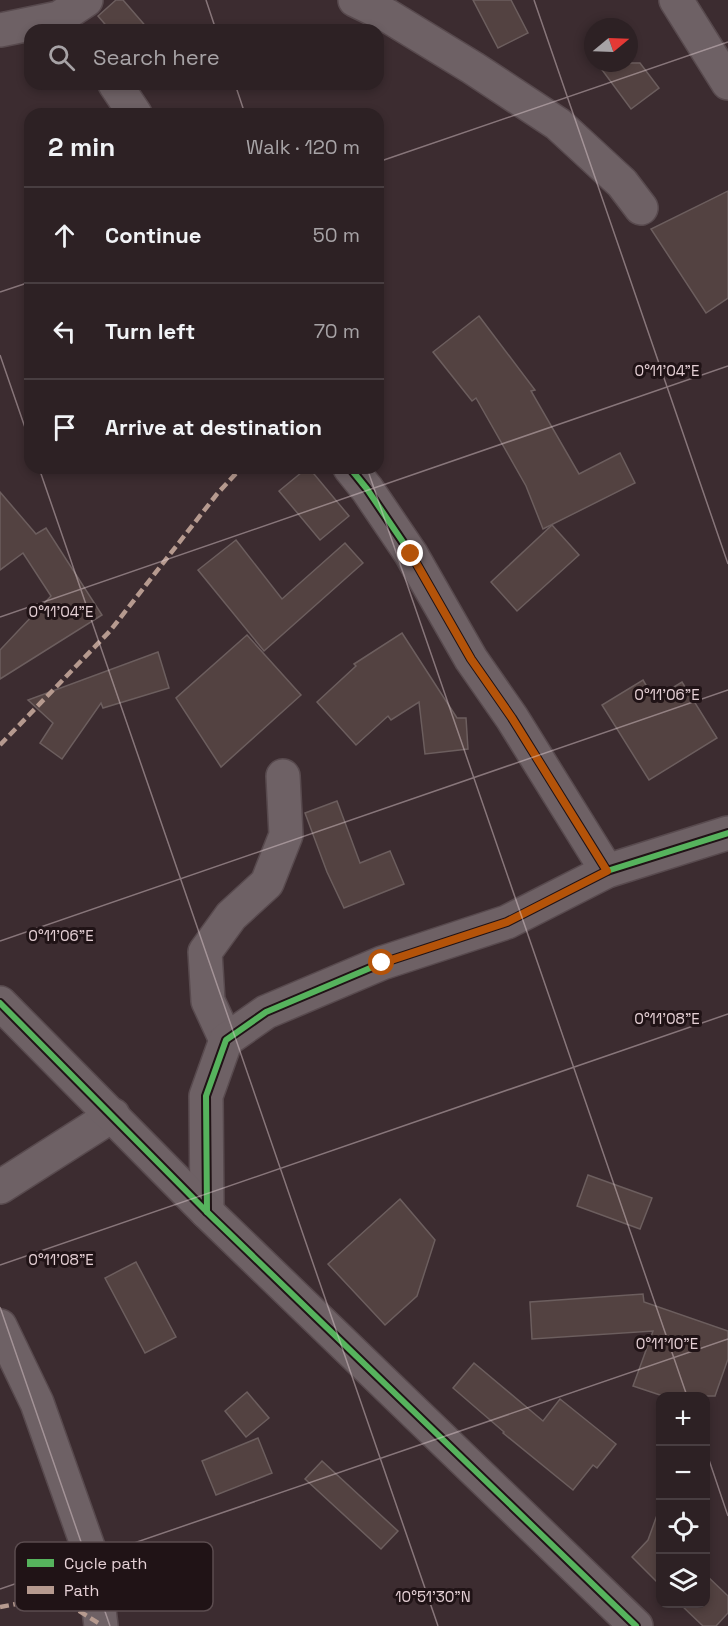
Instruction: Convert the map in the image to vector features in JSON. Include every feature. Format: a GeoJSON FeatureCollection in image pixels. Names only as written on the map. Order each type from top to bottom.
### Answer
{"type":"FeatureCollection","features":[{"type":"Feature","properties":{"kind":"street"},"geometry":{"type":"LineString","coordinates":[[64,24],[86,0]]}},
{"type":"Feature","properties":{"kind":"street"},"geometry":{"type":"LineString","coordinates":[[355,0],[398,21],[558,124],[622,183],[641,208]]}},
{"type":"Feature","properties":{"kind":"street"},"geometry":{"type":"LineString","coordinates":[[676,0],[728,83]]}},
{"type":"Feature","properties":{"kind":"street"},"geometry":{"type":"LineString","coordinates":[[0,30],[24,28]]}},
{"type":"Feature","properties":{"kind":"street"},"geometry":{"type":"LineString","coordinates":[[119,90],[131,108]]}},
{"type":"Feature","properties":{"kind":"street"},"geometry":{"type":"LineString","coordinates":[[355,474],[411,554],[471,659],[512,718],[607,871]]}},
{"type":"Feature","properties":{"kind":"street"},"geometry":{"type":"LineString","coordinates":[[226,1040],[207,1001],[205,952],[231,916],[267,883],[286,835],[283,776]]}},
{"type":"Feature","properties":{"kind":"street"},"geometry":{"type":"LineString","coordinates":[[207,1212],[206,1096],[226,1040],[266,1012],[382,963],[507,922],[607,871],[728,833]]}},
{"type":"Feature","properties":{"kind":"street"},"geometry":{"type":"LineString","coordinates":[[0,1003],[207,1212],[636,1626]]}},
{"type":"Feature","properties":{"kind":"street"},"geometry":{"type":"LineString","coordinates":[[0,1186],[113,1115]]}},
{"type":"Feature","properties":{"kind":"street"},"geometry":{"type":"LineString","coordinates":[[0,1326],[37,1403],[86,1542]]}},
{"type":"Feature","properties":{"kind":"street"},"geometry":{"type":"LineString","coordinates":[[99,1611],[101,1626]]}},
{"type":"Feature","properties":{"kind":"building"},"geometry":{"type":"Polygon","coordinates":[[[116,0],[123,0],[144,24],[105,24],[98,16],[116,0]]]}},
{"type":"Feature","properties":{"kind":"building"},"geometry":{"type":"Polygon","coordinates":[[[473,0],[511,0],[528,33],[498,48],[473,0]]]}},
{"type":"Feature","properties":{"kind":"building"},"geometry":{"type":"Polygon","coordinates":[[[638,63],[640,63],[659,88],[631,109],[604,72],[638,72],[638,63]]]}},
{"type":"Feature","properties":{"kind":"building"},"geometry":{"type":"Polygon","coordinates":[[[728,191],[728,298],[706,313],[651,229],[728,191]]]}},
{"type":"Feature","properties":{"kind":"building"},"geometry":{"type":"Polygon","coordinates":[[[479,316],[535,390],[531,391],[579,474],[620,453],[635,483],[543,529],[526,486],[476,398],[472,401],[433,352],[479,316]]]}},
{"type":"Feature","properties":{"kind":"building"},"geometry":{"type":"Polygon","coordinates":[[[300,474],[314,474],[349,516],[320,540],[279,491],[300,474]]]}},
{"type":"Feature","properties":{"kind":"building"},"geometry":{"type":"Polygon","coordinates":[[[0,492],[36,534],[46,528],[102,615],[0,679],[0,650],[51,596],[23,553],[0,570],[0,492]]]}},
{"type":"Feature","properties":{"kind":"building"},"geometry":{"type":"Polygon","coordinates":[[[552,525],[579,555],[517,611],[491,582],[552,525]]]}},
{"type":"Feature","properties":{"kind":"building"},"geometry":{"type":"Polygon","coordinates":[[[236,540],[282,599],[345,543],[363,563],[264,651],[198,570],[236,540]]]}},
{"type":"Feature","properties":{"kind":"building"},"geometry":{"type":"Polygon","coordinates":[[[402,633],[457,718],[466,718],[468,749],[425,754],[419,702],[391,720],[388,716],[356,745],[317,702],[356,666],[354,664],[402,633]]]}},
{"type":"Feature","properties":{"kind":"building"},"geometry":{"type":"Polygon","coordinates":[[[247,635],[301,695],[221,767],[176,698],[247,635]]]}},
{"type":"Feature","properties":{"kind":"building"},"geometry":{"type":"Polygon","coordinates":[[[158,652],[169,688],[103,708],[101,703],[62,759],[40,743],[53,723],[28,700],[158,652]]]}},
{"type":"Feature","properties":{"kind":"building"},"geometry":{"type":"Polygon","coordinates":[[[643,680],[654,699],[682,682],[717,738],[649,780],[602,705],[643,680]]]}},
{"type":"Feature","properties":{"kind":"building"},"geometry":{"type":"Polygon","coordinates":[[[337,801],[360,863],[390,851],[404,884],[344,908],[327,872],[305,813],[337,801]]]}},
{"type":"Feature","properties":{"kind":"building"},"geometry":{"type":"Polygon","coordinates":[[[588,1175],[652,1198],[640,1229],[577,1206],[588,1175]]]}},
{"type":"Feature","properties":{"kind":"building"},"geometry":{"type":"Polygon","coordinates":[[[400,1199],[435,1240],[417,1296],[385,1325],[328,1264],[400,1199]]]}},
{"type":"Feature","properties":{"kind":"building"},"geometry":{"type":"Polygon","coordinates":[[[136,1262],[176,1337],[145,1353],[105,1278],[136,1262]]]}},
{"type":"Feature","properties":{"kind":"building"},"geometry":{"type":"Polygon","coordinates":[[[643,1294],[644,1302],[728,1331],[728,1359],[715,1396],[710,1396],[710,1392],[656,1394],[633,1386],[653,1331],[532,1339],[530,1302],[643,1294]]]}},
{"type":"Feature","properties":{"kind":"building"},"geometry":{"type":"Polygon","coordinates":[[[474,1363],[543,1421],[560,1399],[616,1444],[597,1468],[593,1465],[573,1490],[503,1433],[453,1388],[474,1363]]]}},
{"type":"Feature","properties":{"kind":"building"},"geometry":{"type":"Polygon","coordinates":[[[247,1392],[269,1418],[246,1437],[225,1411],[247,1392]]]}},
{"type":"Feature","properties":{"kind":"building"},"geometry":{"type":"Polygon","coordinates":[[[258,1438],[272,1473],[216,1495],[202,1461],[258,1438]]]}},
{"type":"Feature","properties":{"kind":"building"},"geometry":{"type":"Polygon","coordinates":[[[322,1461],[398,1531],[381,1549],[305,1479],[322,1461]]]}},
{"type":"Feature","properties":{"kind":"building"},"geometry":{"type":"Polygon","coordinates":[[[656,1518],[656,1581],[632,1557],[648,1540],[656,1518]]]}},
{"type":"Feature","properties":{"kind":"building"},"geometry":{"type":"Polygon","coordinates":[[[710,1579],[728,1596],[728,1613],[716,1626],[703,1626],[684,1608],[710,1608],[710,1579]]]}},
{"type":"Feature","properties":{"kind":"marked path"},"geometry":{"type":"LineString","coordinates":[[0,745],[110,631],[217,494],[235,474]]}},
{"type":"Feature","properties":{"kind":"marked path"},"geometry":{"type":"LineString","coordinates":[[0,1607],[15,1604]]}},
{"type":"Feature","properties":{"kind":"marked path"},"geometry":{"type":"LineString","coordinates":[[79,1611],[100,1624],[99,1626]]}},
{"type":"Feature","properties":{"kind":"cycle path"},"geometry":{"type":"LineString","coordinates":[[355,474],[411,554],[471,659],[512,718],[607,871]]}},
{"type":"Feature","properties":{"kind":"cycle path"},"geometry":{"type":"LineString","coordinates":[[207,1212],[206,1096],[226,1040],[266,1012],[382,963],[507,922],[607,871],[728,833]]}},
{"type":"Feature","properties":{"kind":"cycle path"},"geometry":{"type":"LineString","coordinates":[[0,1003],[207,1212],[636,1626]]}},
{"type":"Feature","properties":{"kind":"route"},"geometry":{"type":"LineString","coordinates":[[382,963],[507,922],[607,871],[512,718],[471,659],[411,554]]}}]}
